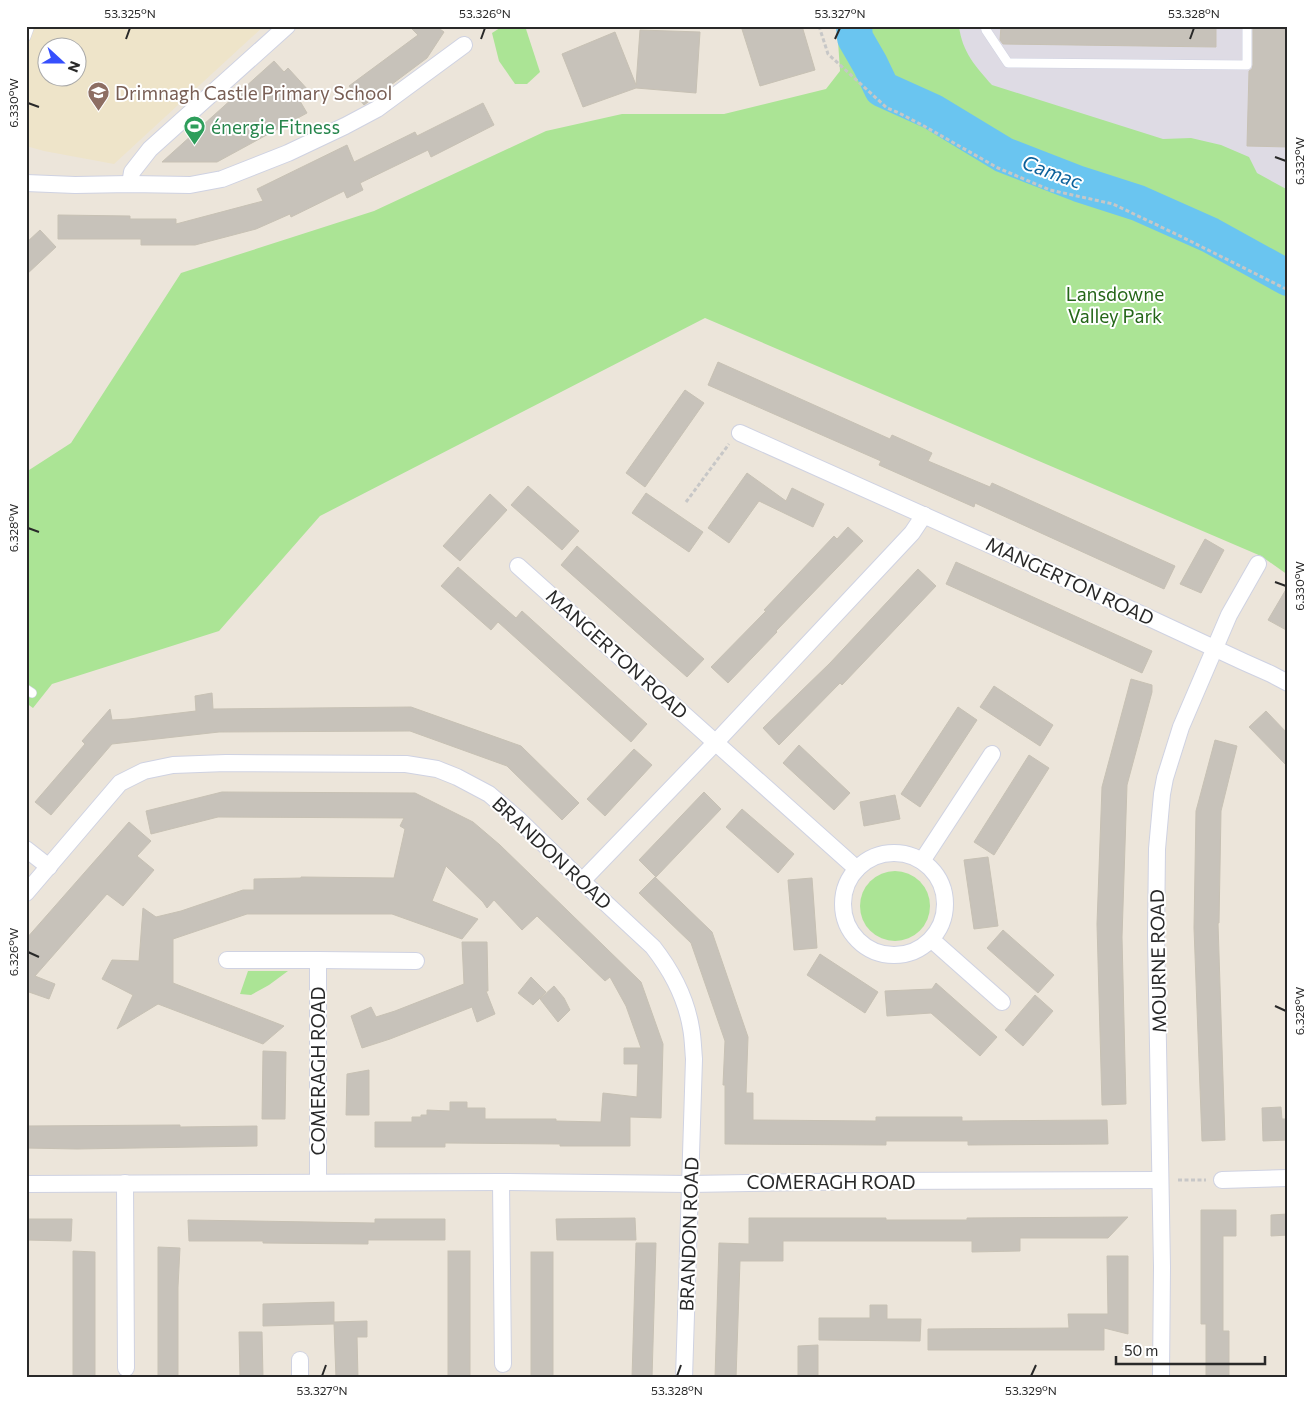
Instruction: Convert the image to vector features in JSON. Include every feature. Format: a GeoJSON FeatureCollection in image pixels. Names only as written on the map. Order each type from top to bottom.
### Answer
{"type":"FeatureCollection","features":[{"type":"Feature","properties":{"kind":"street"},"geometry":{"type":"LineString","coordinates":[[130,184],[132,172],[150,149],[287,26]]}},
{"type":"Feature","properties":{"kind":"street"},"geometry":{"type":"LineString","coordinates":[[26,183],[75,185],[190,184],[222,179],[288,153],[377,109],[464,44]]}},
{"type":"Feature","properties":{"kind":"street","name":"MANGERTON ROAD"},"geometry":{"type":"LineString","coordinates":[[740,433],[1046,570],[1288,683]]}},
{"type":"Feature","properties":{"kind":"street"},"geometry":{"type":"LineString","coordinates":[[582,881],[716,742],[912,533],[924,516]]}},
{"type":"Feature","properties":{"kind":"street","name":"MOURNE ROAD"},"geometry":{"type":"LineString","coordinates":[[1162,1378],[1162,1267],[1156,935],[1157,848],[1162,794],[1181,727],[1229,616],[1258,564]]}},
{"type":"Feature","properties":{"kind":"street","name":"MANGERTON ROAD"},"geometry":{"type":"LineString","coordinates":[[518,566],[857,869]]}},
{"type":"Feature","properties":{"kind":"street"},"geometry":{"type":"LineString","coordinates":[[922,861],[992,754]]}},
{"type":"Feature","properties":{"kind":"street","name":"BRANDON ROAD"},"geometry":{"type":"LineString","coordinates":[[26,893],[120,783],[144,771],[173,765],[226,763],[406,764],[437,769],[457,776],[489,794],[518,818],[653,948],[674,978],[685,1005],[691,1027],[694,1059],[684,1378]]}},
{"type":"Feature","properties":{"kind":"street"},"geometry":{"type":"LineString","coordinates":[[26,849],[49,867]]}},
{"type":"Feature","properties":{"kind":"street"},"geometry":{"type":"LineString","coordinates":[[888,853],[900,853],[911,856],[931,868],[943,887],[946,910],[938,931],[932,940],[922,948],[911,953],[899,956],[886,956],[874,952],[854,937],[844,915],[843,903],[845,890],[857,869],[866,861],[888,853]]}},
{"type":"Feature","properties":{"kind":"street"},"geometry":{"type":"LineString","coordinates":[[932,940],[1002,1002]]}},
{"type":"Feature","properties":{"kind":"street","name":"COMERAGH ROAD"},"geometry":{"type":"LineString","coordinates":[[227,960],[416,961]]}},
{"type":"Feature","properties":{"kind":"street","name":"COMERAGH ROAD"},"geometry":{"type":"LineString","coordinates":[[318,960],[318,1182]]}},
{"type":"Feature","properties":{"kind":"street"},"geometry":{"type":"LineString","coordinates":[[1222,1180],[1288,1178]]}},
{"type":"Feature","properties":{"kind":"street","name":"COMERAGH ROAD"},"geometry":{"type":"LineString","coordinates":[[26,1184],[501,1182],[690,1184],[1160,1180]]}},
{"type":"Feature","properties":{"kind":"street"},"geometry":{"type":"LineString","coordinates":[[501,1182],[503,1364]]}},
{"type":"Feature","properties":{"kind":"street"},"geometry":{"type":"LineString","coordinates":[[125,1183],[126,1368]]}},
{"type":"Feature","properties":{"kind":"street"},"geometry":{"type":"LineString","coordinates":[[300,1360],[300,1378]]}},
{"type":"Feature","properties":{"kind":"lane"},"geometry":{"type":"LineString","coordinates":[[26,37],[30,26]]}},
{"type":"Feature","properties":{"kind":"lane"},"geometry":{"type":"LineString","coordinates":[[985,26],[1008,63],[1247,65],[1247,26]]}},
{"type":"Feature","properties":{"kind":"path"},"geometry":{"type":"LineString","coordinates":[[819,26],[828,54],[887,108],[924,126],[998,168],[1050,190],[1113,204],[1288,290]]}},
{"type":"Feature","properties":{"kind":"path"},"geometry":{"type":"LineString","coordinates":[[686,502],[726,447],[740,433]]}},
{"type":"Feature","properties":{"kind":"path"},"geometry":{"type":"LineString","coordinates":[[1160,1180],[1222,1180]]}},
{"type":"Feature","properties":{"kind":"shaded area","name":"Drimnagh Castle Primary School"},"geometry":{"type":"Polygon","coordinates":[[[26,26],[264,26],[114,164],[26,146],[26,26]]]}},
{"type":"Feature","properties":{"kind":"shaded area"},"geometry":{"type":"Polygon","coordinates":[[[959,26],[1288,26],[1288,192],[965,76],[959,26]]]}},
{"type":"Feature","properties":{"kind":"green space"},"geometry":{"type":"Polygon","coordinates":[[[503,26],[525,26],[540,72],[527,84],[515,84],[499,61],[492,33],[503,26]]]}},
{"type":"Feature","properties":{"kind":"green space","name":"Lansdowne Valley Park"},"geometry":{"type":"Polygon","coordinates":[[[837,26],[959,26],[963,44],[975,65],[992,85],[1163,139],[1191,138],[1221,145],[1249,157],[1257,173],[1288,190],[1288,575],[1261,556],[705,318],[320,516],[219,631],[52,684],[33,708],[26,703],[26,472],[71,443],[181,273],[374,211],[546,131],[622,114],[724,114],[826,89],[840,71],[837,26]]]}},
{"type":"Feature","properties":{"kind":"green space"},"geometry":{"type":"Polygon","coordinates":[[[888,871],[902,871],[915,876],[925,886],[930,899],[930,913],[925,926],[915,936],[902,941],[888,941],[875,936],[865,926],[860,913],[860,899],[865,886],[875,876],[888,871]]]}},
{"type":"Feature","properties":{"kind":"green space"},"geometry":{"type":"Polygon","coordinates":[[[248,971],[288,971],[251,995],[240,994],[248,971]]]}},
{"type":"Feature","properties":{"kind":"building"},"geometry":{"type":"Polygon","coordinates":[[[409,26],[436,26],[444,32],[427,58],[364,105],[349,86],[418,35],[409,26]]]}},
{"type":"Feature","properties":{"kind":"building"},"geometry":{"type":"Polygon","coordinates":[[[741,26],[802,26],[815,70],[760,86],[741,26]]]}},
{"type":"Feature","properties":{"kind":"building"},"geometry":{"type":"Polygon","coordinates":[[[1001,26],[1216,26],[1216,47],[1003,44],[1000,40],[1001,26]]]}},
{"type":"Feature","properties":{"kind":"building"},"geometry":{"type":"Polygon","coordinates":[[[1253,26],[1288,26],[1288,147],[1247,146],[1249,71],[1253,65],[1253,26]]]}},
{"type":"Feature","properties":{"kind":"building"},"geometry":{"type":"Polygon","coordinates":[[[640,30],[700,32],[696,93],[636,88],[583,107],[562,54],[615,32],[636,85],[640,30]]]}},
{"type":"Feature","properties":{"kind":"building"},"geometry":{"type":"Polygon","coordinates":[[[274,61],[284,72],[288,68],[309,91],[297,96],[307,113],[217,162],[162,162],[274,61]]]}},
{"type":"Feature","properties":{"kind":"building"},"geometry":{"type":"Polygon","coordinates":[[[483,103],[494,125],[431,157],[428,150],[360,183],[363,190],[347,198],[344,191],[291,217],[290,214],[256,229],[195,245],[141,245],[141,239],[58,239],[58,215],[130,216],[130,219],[176,219],[176,224],[263,201],[257,189],[347,145],[354,162],[415,132],[417,136],[483,103]]]}},
{"type":"Feature","properties":{"kind":"building"},"geometry":{"type":"Polygon","coordinates":[[[40,230],[56,247],[26,275],[26,243],[40,230]]]}},
{"type":"Feature","properties":{"kind":"building"},"geometry":{"type":"Polygon","coordinates":[[[718,362],[890,439],[892,435],[932,453],[928,461],[990,487],[992,483],[1175,566],[1164,589],[975,503],[974,507],[879,465],[881,461],[708,385],[718,362]]]}},
{"type":"Feature","properties":{"kind":"building"},"geometry":{"type":"Polygon","coordinates":[[[685,390],[704,403],[645,487],[626,473],[685,390]]]}},
{"type":"Feature","properties":{"kind":"building"},"geometry":{"type":"Polygon","coordinates":[[[747,473],[786,501],[792,488],[824,504],[813,527],[759,501],[729,543],[708,528],[747,473]]]}},
{"type":"Feature","properties":{"kind":"building"},"geometry":{"type":"Polygon","coordinates":[[[528,486],[579,531],[562,550],[511,505],[528,486]]]}},
{"type":"Feature","properties":{"kind":"building"},"geometry":{"type":"Polygon","coordinates":[[[646,493],[703,532],[689,552],[632,513],[646,493]]]}},
{"type":"Feature","properties":{"kind":"building"},"geometry":{"type":"Polygon","coordinates":[[[490,494],[507,510],[460,561],[443,546],[490,494]]]}},
{"type":"Feature","properties":{"kind":"building"},"geometry":{"type":"Polygon","coordinates":[[[848,527],[863,541],[728,683],[711,667],[766,611],[764,610],[834,536],[837,539],[848,527]]]}},
{"type":"Feature","properties":{"kind":"building"},"geometry":{"type":"Polygon","coordinates":[[[1205,539],[1224,550],[1201,593],[1180,584],[1205,539]]]}},
{"type":"Feature","properties":{"kind":"building"},"geometry":{"type":"Polygon","coordinates":[[[577,546],[704,659],[687,677],[561,565],[577,546]]]}},
{"type":"Feature","properties":{"kind":"building"},"geometry":{"type":"Polygon","coordinates":[[[956,562],[1152,651],[1142,673],[946,584],[956,562]]]}},
{"type":"Feature","properties":{"kind":"building"},"geometry":{"type":"Polygon","coordinates":[[[458,567],[516,618],[522,611],[647,724],[631,742],[498,622],[491,630],[441,586],[458,567]]]}},
{"type":"Feature","properties":{"kind":"building"},"geometry":{"type":"Polygon","coordinates":[[[918,569],[936,586],[842,685],[840,683],[779,745],[763,728],[830,663],[918,569]]]}},
{"type":"Feature","properties":{"kind":"building"},"geometry":{"type":"Polygon","coordinates":[[[1288,586],[1288,631],[1268,620],[1288,586]]]}},
{"type":"Feature","properties":{"kind":"building"},"geometry":{"type":"Polygon","coordinates":[[[1131,679],[1152,685],[1152,692],[1127,785],[1122,937],[1126,1104],[1102,1105],[1097,924],[1102,787],[1131,679]]]}},
{"type":"Feature","properties":{"kind":"building"},"geometry":{"type":"Polygon","coordinates":[[[994,686],[1053,725],[1040,746],[980,707],[994,686]]]}},
{"type":"Feature","properties":{"kind":"building"},"geometry":{"type":"Polygon","coordinates":[[[212,693],[213,709],[411,707],[521,746],[579,803],[562,820],[507,766],[410,731],[219,732],[112,744],[51,815],[35,802],[85,744],[82,741],[110,709],[112,720],[196,711],[195,696],[212,693]]]}},
{"type":"Feature","properties":{"kind":"building"},"geometry":{"type":"Polygon","coordinates":[[[958,707],[977,720],[920,807],[901,794],[958,707]]]}},
{"type":"Feature","properties":{"kind":"building"},"geometry":{"type":"Polygon","coordinates":[[[1266,711],[1288,734],[1288,767],[1249,727],[1266,711]]]}},
{"type":"Feature","properties":{"kind":"building"},"geometry":{"type":"Polygon","coordinates":[[[1215,740],[1237,746],[1221,811],[1218,923],[1225,1140],[1202,1141],[1194,928],[1196,811],[1215,740]]]}},
{"type":"Feature","properties":{"kind":"building"},"geometry":{"type":"Polygon","coordinates":[[[799,745],[850,793],[834,810],[783,763],[799,745]]]}},
{"type":"Feature","properties":{"kind":"building"},"geometry":{"type":"Polygon","coordinates":[[[634,749],[652,765],[605,816],[587,799],[634,749]]]}},
{"type":"Feature","properties":{"kind":"building"},"geometry":{"type":"Polygon","coordinates":[[[1029,755],[1049,768],[994,855],[974,842],[1029,755]]]}},
{"type":"Feature","properties":{"kind":"building"},"geometry":{"type":"Polygon","coordinates":[[[222,792],[415,793],[473,822],[500,845],[641,982],[663,1044],[661,1118],[630,1117],[630,1146],[445,1143],[445,1147],[375,1147],[375,1122],[412,1122],[412,1117],[427,1115],[427,1110],[450,1111],[450,1102],[467,1102],[467,1108],[485,1108],[485,1119],[556,1119],[556,1121],[601,1122],[603,1093],[637,1097],[638,1064],[624,1064],[624,1048],[641,1048],[626,1006],[610,977],[605,981],[537,916],[522,930],[494,900],[487,908],[446,866],[432,901],[478,919],[462,939],[392,914],[247,914],[173,939],[173,983],[284,1026],[263,1044],[158,1004],[117,1029],[133,995],[102,979],[112,960],[139,961],[143,908],[156,917],[181,911],[243,890],[254,890],[254,879],[301,877],[394,878],[405,829],[400,826],[404,818],[218,817],[151,834],[146,811],[222,792]]]}},
{"type":"Feature","properties":{"kind":"building"},"geometry":{"type":"Polygon","coordinates":[[[704,792],[721,809],[656,877],[639,860],[704,792]]]}},
{"type":"Feature","properties":{"kind":"building"},"geometry":{"type":"Polygon","coordinates":[[[895,795],[900,819],[864,826],[860,802],[895,795]]]}},
{"type":"Feature","properties":{"kind":"building"},"geometry":{"type":"Polygon","coordinates":[[[742,809],[794,854],[778,873],[726,827],[742,809]]]}},
{"type":"Feature","properties":{"kind":"building"},"geometry":{"type":"Polygon","coordinates":[[[129,822],[151,841],[137,856],[154,870],[123,906],[107,894],[35,976],[55,984],[49,999],[26,991],[26,939],[129,822]]]}},
{"type":"Feature","properties":{"kind":"building"},"geometry":{"type":"Polygon","coordinates":[[[988,857],[998,926],[974,929],[964,860],[988,857]]]}},
{"type":"Feature","properties":{"kind":"building"},"geometry":{"type":"Polygon","coordinates":[[[655,877],[712,932],[748,1037],[746,1093],[753,1093],[753,1120],[876,1121],[876,1117],[962,1117],[962,1121],[1107,1120],[1108,1144],[968,1145],[968,1141],[886,1141],[886,1145],[725,1144],[725,1085],[723,1085],[725,1041],[691,943],[639,893],[655,877]]]}},
{"type":"Feature","properties":{"kind":"building"},"geometry":{"type":"Polygon","coordinates":[[[812,878],[817,948],[794,950],[788,880],[812,878]]]}},
{"type":"Feature","properties":{"kind":"building"},"geometry":{"type":"Polygon","coordinates":[[[1003,930],[1054,975],[1038,993],[987,948],[1003,930]]]}},
{"type":"Feature","properties":{"kind":"building"},"geometry":{"type":"Polygon","coordinates":[[[462,942],[487,942],[488,991],[486,991],[495,1014],[477,1022],[472,1007],[362,1048],[351,1016],[371,1007],[376,1017],[464,984],[462,942]]]}},
{"type":"Feature","properties":{"kind":"building"},"geometry":{"type":"Polygon","coordinates":[[[820,954],[878,992],[865,1013],[807,975],[820,954]]]}},
{"type":"Feature","properties":{"kind":"building"},"geometry":{"type":"Polygon","coordinates":[[[531,977],[546,992],[533,1005],[518,993],[531,977]]]}},
{"type":"Feature","properties":{"kind":"building"},"geometry":{"type":"Polygon","coordinates":[[[936,983],[997,1037],[980,1056],[931,1013],[887,1016],[885,991],[932,989],[936,983]]]}},
{"type":"Feature","properties":{"kind":"building"},"geometry":{"type":"Polygon","coordinates":[[[554,986],[564,998],[570,1010],[558,1022],[540,999],[554,986]]]}},
{"type":"Feature","properties":{"kind":"building"},"geometry":{"type":"Polygon","coordinates":[[[1035,995],[1053,1011],[1023,1046],[1005,1030],[1035,995]]]}},
{"type":"Feature","properties":{"kind":"building"},"geometry":{"type":"Polygon","coordinates":[[[263,1051],[286,1052],[285,1119],[262,1119],[263,1051]]]}},
{"type":"Feature","properties":{"kind":"building"},"geometry":{"type":"Polygon","coordinates":[[[369,1070],[369,1115],[346,1115],[347,1074],[369,1070]]]}},
{"type":"Feature","properties":{"kind":"building"},"geometry":{"type":"Polygon","coordinates":[[[1281,1107],[1282,1119],[1288,1119],[1288,1140],[1263,1141],[1262,1108],[1281,1107]]]}},
{"type":"Feature","properties":{"kind":"building"},"geometry":{"type":"Polygon","coordinates":[[[180,1125],[180,1127],[257,1126],[257,1146],[26,1148],[26,1126],[180,1125]]]}},
{"type":"Feature","properties":{"kind":"building"},"geometry":{"type":"Polygon","coordinates":[[[1201,1210],[1236,1210],[1236,1236],[1223,1236],[1223,1331],[1229,1331],[1229,1378],[1206,1378],[1206,1324],[1201,1324],[1201,1210]]]}},
{"type":"Feature","properties":{"kind":"building"},"geometry":{"type":"Polygon","coordinates":[[[1288,1214],[1288,1235],[1271,1236],[1271,1215],[1288,1214]]]}},
{"type":"Feature","properties":{"kind":"building"},"geometry":{"type":"Polygon","coordinates":[[[1128,1217],[1108,1238],[1020,1238],[1020,1251],[972,1252],[972,1241],[783,1241],[783,1261],[740,1261],[736,1378],[715,1378],[719,1243],[749,1244],[749,1218],[967,1220],[967,1218],[1128,1217]]]}},
{"type":"Feature","properties":{"kind":"building"},"geometry":{"type":"Polygon","coordinates":[[[635,1218],[636,1240],[557,1240],[556,1219],[635,1218]]]}},
{"type":"Feature","properties":{"kind":"building"},"geometry":{"type":"Polygon","coordinates":[[[26,1219],[72,1219],[71,1241],[26,1240],[26,1219]]]}},
{"type":"Feature","properties":{"kind":"building"},"geometry":{"type":"Polygon","coordinates":[[[375,1219],[445,1219],[445,1240],[368,1240],[368,1244],[189,1241],[188,1220],[375,1223],[375,1219]]]}},
{"type":"Feature","properties":{"kind":"building"},"geometry":{"type":"Polygon","coordinates":[[[636,1243],[656,1243],[652,1378],[632,1378],[636,1243]]]}},
{"type":"Feature","properties":{"kind":"building"},"geometry":{"type":"Polygon","coordinates":[[[158,1247],[180,1248],[178,1378],[158,1378],[158,1247]]]}},
{"type":"Feature","properties":{"kind":"building"},"geometry":{"type":"Polygon","coordinates":[[[73,1251],[95,1252],[95,1378],[73,1378],[73,1251]]]}},
{"type":"Feature","properties":{"kind":"building"},"geometry":{"type":"Polygon","coordinates":[[[448,1251],[470,1251],[470,1378],[448,1378],[448,1251]]]}},
{"type":"Feature","properties":{"kind":"building"},"geometry":{"type":"Polygon","coordinates":[[[531,1252],[553,1252],[553,1378],[531,1378],[531,1252]]]}},
{"type":"Feature","properties":{"kind":"building"},"geometry":{"type":"Polygon","coordinates":[[[1107,1256],[1128,1256],[1128,1334],[1104,1328],[1104,1350],[928,1350],[928,1329],[1069,1328],[1068,1314],[1108,1314],[1107,1256]]]}},
{"type":"Feature","properties":{"kind":"building"},"geometry":{"type":"Polygon","coordinates":[[[334,1302],[334,1322],[367,1321],[367,1337],[357,1337],[358,1378],[336,1378],[334,1324],[263,1326],[263,1304],[334,1302]]]}},
{"type":"Feature","properties":{"kind":"building"},"geometry":{"type":"Polygon","coordinates":[[[870,1305],[887,1305],[887,1319],[921,1319],[920,1341],[819,1340],[819,1318],[870,1318],[870,1305]]]}},
{"type":"Feature","properties":{"kind":"building"},"geometry":{"type":"Polygon","coordinates":[[[239,1332],[262,1332],[263,1378],[240,1378],[239,1332]]]}},
{"type":"Feature","properties":{"kind":"building"},"geometry":{"type":"Polygon","coordinates":[[[818,1345],[818,1378],[798,1378],[798,1346],[818,1345]]]}},
{"type":"Feature","properties":{"kind":"waterway","name":"Camac"},"geometry":{"type":"LineString","coordinates":[[854,26],[855,38],[882,89],[933,112],[1004,155],[1079,184],[1138,203],[1210,235],[1288,278]]}},
{"type":"Feature","properties":{"kind":"place","name":"Drimnagh Castle Primary School"},"geometry":{"type":"Point","coordinates":[99,112]}},
{"type":"Feature","properties":{"kind":"place","name":"énergie Fitness"},"geometry":{"type":"Point","coordinates":[195,146]}}]}
